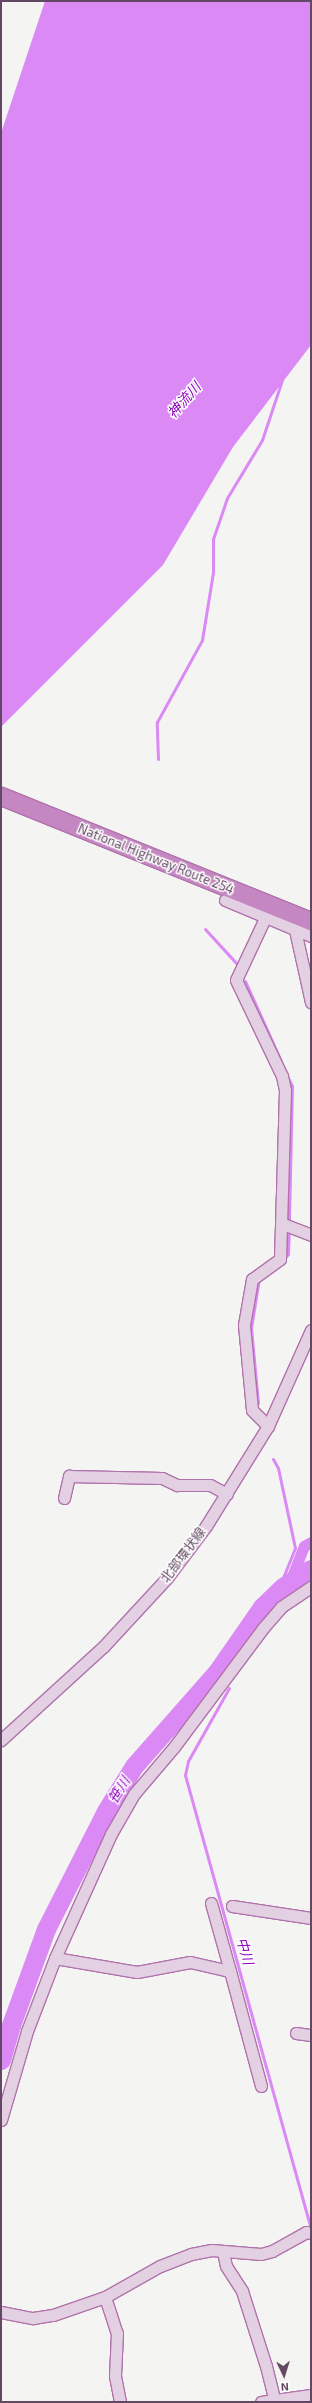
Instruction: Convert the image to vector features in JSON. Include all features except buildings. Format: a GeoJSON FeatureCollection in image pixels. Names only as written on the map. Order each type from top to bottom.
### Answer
{"type":"FeatureCollection","features":[{"type":"Feature","properties":{"kind":"highway","name":"National Highway Route 254"},"geometry":{"type":"LineString","coordinates":[[1,796],[311,921]]}},
{"type":"Feature","properties":{"kind":"street"},"geometry":{"type":"LineString","coordinates":[[226,900],[265,918],[311,936]]}},
{"type":"Feature","properties":{"kind":"street"},"geometry":{"type":"LineString","coordinates":[[265,918],[236,980],[282,1076],[285,1090],[283,1224],[280,1259],[252,1279],[244,1325],[252,1410],[268,1426]]}},
{"type":"Feature","properties":{"kind":"street"},"geometry":{"type":"LineString","coordinates":[[295,930],[311,1002]]}},
{"type":"Feature","properties":{"kind":"street"},"geometry":{"type":"LineString","coordinates":[[283,1224],[311,1235]]}},
{"type":"Feature","properties":{"kind":"street","name":"北部環状線"},"geometry":{"type":"LineString","coordinates":[[1,1740],[123,1627],[167,1578],[227,1494],[268,1426],[311,1330]]}},
{"type":"Feature","properties":{"kind":"street"},"geometry":{"type":"LineString","coordinates":[[64,1498],[69,1476],[162,1478],[177,1485],[210,1485],[227,1494]]}},
{"type":"Feature","properties":{"kind":"street"},"geometry":{"type":"LineString","coordinates":[[1,2120],[27,2031],[55,1958],[111,1834],[134,1794],[174,1748],[263,1628],[282,1607],[311,1587]]}},
{"type":"Feature","properties":{"kind":"street"},"geometry":{"type":"LineString","coordinates":[[211,1903],[261,2086]]}},
{"type":"Feature","properties":{"kind":"street"},"geometry":{"type":"LineString","coordinates":[[232,1906],[311,1918]]}},
{"type":"Feature","properties":{"kind":"street"},"geometry":{"type":"LineString","coordinates":[[55,1958],[137,1972],[190,1962],[230,1971]]}},
{"type":"Feature","properties":{"kind":"street"},"geometry":{"type":"LineString","coordinates":[[296,2033],[311,2035]]}},
{"type":"Feature","properties":{"kind":"street"},"geometry":{"type":"LineString","coordinates":[[1,2312],[42,2317],[105,2297],[160,2266],[191,2254],[223,2251],[261,2254],[272,2251],[306,2232],[311,2233]]}},
{"type":"Feature","properties":{"kind":"street"},"geometry":{"type":"LineString","coordinates":[[223,2251],[226,2266],[242,2291],[266,2366],[274,2399]]}},
{"type":"Feature","properties":{"kind":"street"},"geometry":{"type":"LineString","coordinates":[[105,2297],[117,2333],[115,2376],[120,2402]]}},
{"type":"Feature","properties":{"kind":"street"},"geometry":{"type":"LineString","coordinates":[[261,2402],[311,2395]]}},
{"type":"Feature","properties":{"kind":"water","name":"神流川"},"geometry":{"type":"Polygon","coordinates":[[[45,1],[311,1],[311,345],[233,447],[163,565],[1,727],[1,133],[45,1]]]}},
{"type":"Feature","properties":{"kind":"waterway"},"geometry":{"type":"LineString","coordinates":[[158,759],[157,722],[202,640],[213,572],[213,539],[227,498],[262,440],[282,380]]}},
{"type":"Feature","properties":{"kind":"waterway"},"geometry":{"type":"LineString","coordinates":[[205,929],[238,965]]}},
{"type":"Feature","properties":{"kind":"waterway"},"geometry":{"type":"LineString","coordinates":[[245,981],[281,1061]]}},
{"type":"Feature","properties":{"kind":"waterway"},"geometry":{"type":"LineString","coordinates":[[286,1074],[292,1086],[289,1223]]}},
{"type":"Feature","properties":{"kind":"waterway"},"geometry":{"type":"LineString","coordinates":[[284,1259],[288,1254],[289,1228]]}},
{"type":"Feature","properties":{"kind":"waterway"},"geometry":{"type":"LineString","coordinates":[[258,1403],[251,1328],[259,1278]]}},
{"type":"Feature","properties":{"kind":"waterway"},"geometry":{"type":"LineString","coordinates":[[273,1459],[278,1468],[295,1548],[282,1581],[283,1587]]}},
{"type":"Feature","properties":{"kind":"waterway"},"geometry":{"type":"LineString","coordinates":[[289,1584],[304,1546],[311,1542]]}},
{"type":"Feature","properties":{"kind":"waterway","name":"笹川"},"geometry":{"type":"LineString","coordinates":[[1,2060],[11,2025],[46,1929],[106,1811],[134,1766],[217,1672],[262,1607],[283,1587],[311,1569]]}},
{"type":"Feature","properties":{"kind":"waterway","name":"中川"},"geometry":{"type":"LineString","coordinates":[[229,1688],[188,1761],[185,1775],[311,2228]]}}]}
